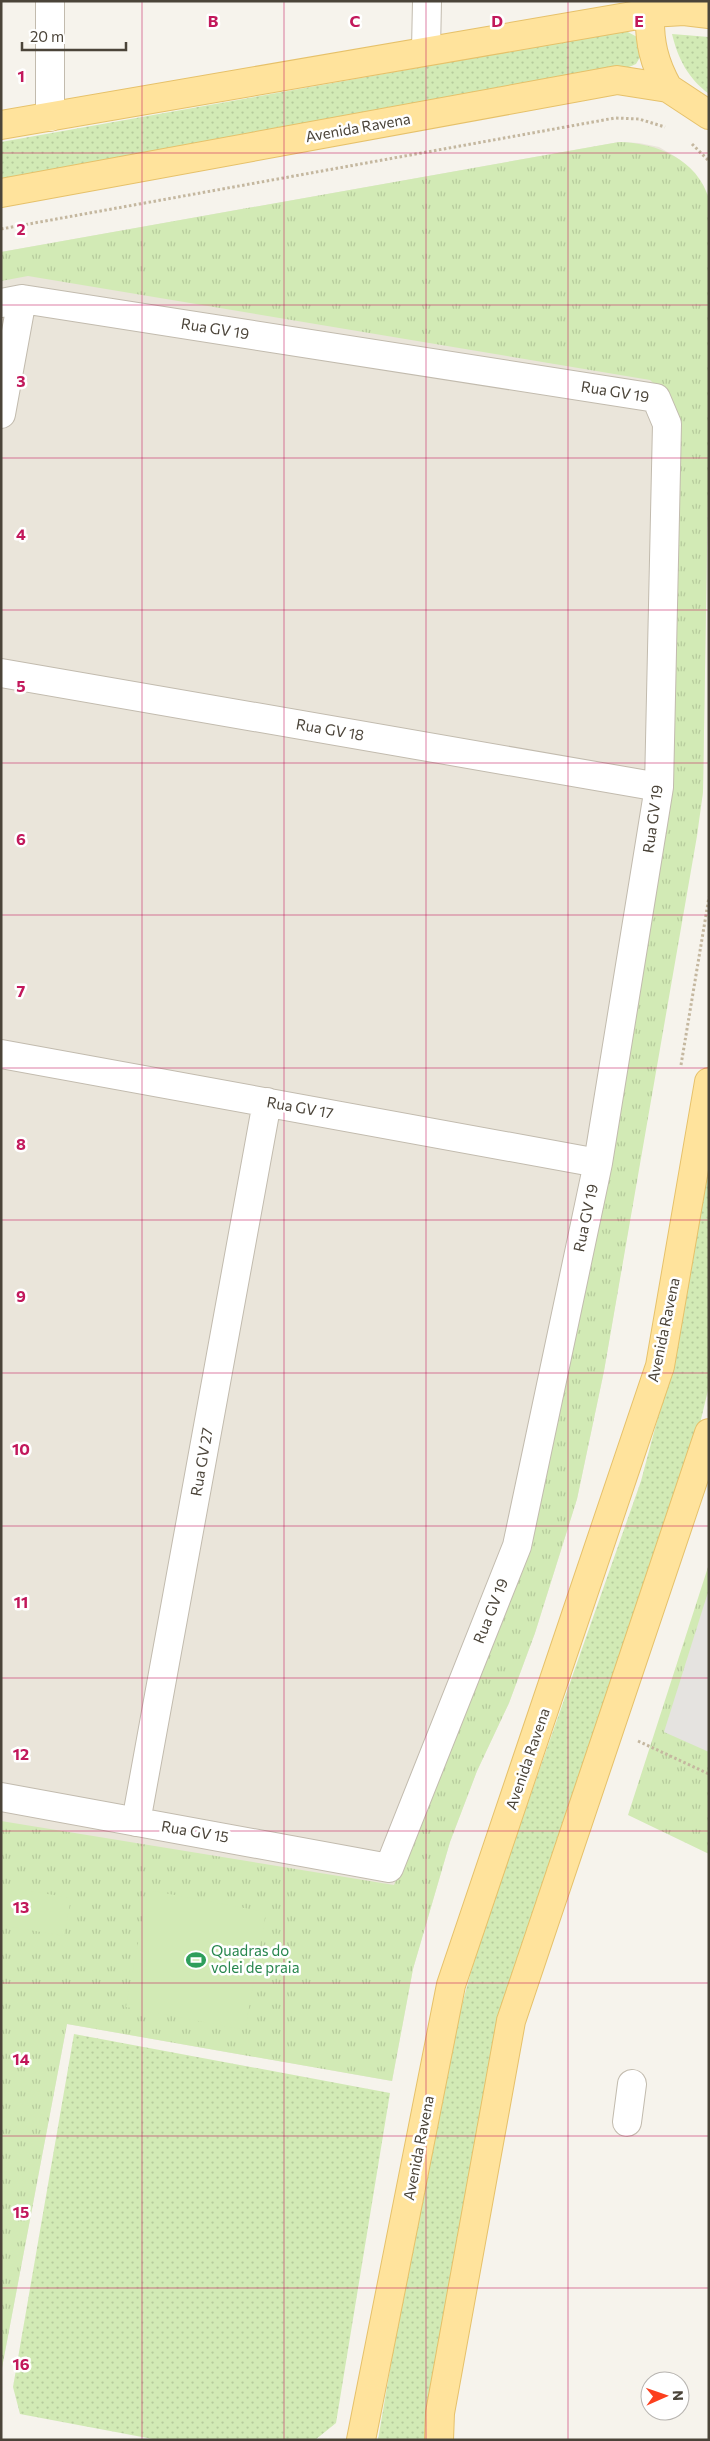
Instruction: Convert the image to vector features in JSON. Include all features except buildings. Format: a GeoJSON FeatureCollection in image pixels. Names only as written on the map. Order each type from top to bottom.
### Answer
{"type":"FeatureCollection","features":[{"type":"Feature","properties":{"kind":"main road"},"geometry":{"type":"LineString","coordinates":[[1,125],[426,50],[652,7],[709,14]]}},
{"type":"Feature","properties":{"kind":"main road"},"geometry":{"type":"LineString","coordinates":[[652,7],[652,52],[668,88]]}},
{"type":"Feature","properties":{"kind":"main road","name":"Avenida Ravena"},"geometry":{"type":"LineString","coordinates":[[1,193],[617,80],[668,88],[709,115]]}},
{"type":"Feature","properties":{"kind":"main road","name":"Avenida Ravena"},"geometry":{"type":"LineString","coordinates":[[361,2440],[451,1985],[660,1366],[709,1082]]}},
{"type":"Feature","properties":{"kind":"main road"},"geometry":{"type":"LineString","coordinates":[[439,2440],[442,2403],[511,2020],[709,1434]]}},
{"type":"Feature","properties":{"kind":"street"},"geometry":{"type":"LineString","coordinates":[[50,1],[50,117]]}},
{"type":"Feature","properties":{"kind":"street"},"geometry":{"type":"LineString","coordinates":[[426,1],[426,50]]}},
{"type":"Feature","properties":{"kind":"street"},"geometry":{"type":"LineString","coordinates":[[1,414],[11,301]]}},
{"type":"Feature","properties":{"kind":"street","name":"Rua GV 19"},"geometry":{"type":"LineString","coordinates":[[11,301],[656,398],[667,424],[659,787],[598,1163],[517,1546],[390,1868]]}},
{"type":"Feature","properties":{"kind":"street","name":"Rua GV 18"},"geometry":{"type":"LineString","coordinates":[[1,674],[659,787]]}},
{"type":"Feature","properties":{"kind":"street","name":"Rua GV 17"},"geometry":{"type":"LineString","coordinates":[[1,1054],[598,1163]]}},
{"type":"Feature","properties":{"kind":"street","name":"Rua GV 27"},"geometry":{"type":"LineString","coordinates":[[136,1822],[267,1102]]}},
{"type":"Feature","properties":{"kind":"street","name":"Rua GV 15"},"geometry":{"type":"LineString","coordinates":[[1,1797],[390,1868]]}},
{"type":"Feature","properties":{"kind":"street"},"geometry":{"type":"LineString","coordinates":[[627,2122],[632,2084]]}},
{"type":"Feature","properties":{"kind":"path"},"geometry":{"type":"LineString","coordinates":[[1,229],[615,118],[639,119],[669,129]]}},
{"type":"Feature","properties":{"kind":"path"},"geometry":{"type":"LineString","coordinates":[[689,141],[709,161]]}},
{"type":"Feature","properties":{"kind":"path"},"geometry":{"type":"LineString","coordinates":[[610,1728],[709,1774]]}},
{"type":"Feature","properties":{"kind":"shaded area"},"geometry":{"type":"Polygon","coordinates":[[[619,142],[659,147],[676,157],[699,180],[709,199],[709,428],[703,792],[604,1371],[577,1499],[535,1633],[509,1703],[477,1771],[450,1842],[413,1969],[392,2081],[67,2024],[1,2373],[1,252],[619,142]]]}},
{"type":"Feature","properties":{"kind":"shaded area"},"geometry":{"type":"Polygon","coordinates":[[[709,1589],[709,1752],[664,1732],[709,1589]]]}},
{"type":"Feature","properties":{"kind":"green space"},"geometry":{"type":"Polygon","coordinates":[[[626,31],[639,38],[643,52],[636,64],[629,67],[1,179],[1,142],[626,31]]]}},
{"type":"Feature","properties":{"kind":"green space"},"geometry":{"type":"Polygon","coordinates":[[[672,34],[709,37],[709,94],[695,81],[685,67],[677,52],[672,34]]]}},
{"type":"Feature","properties":{"kind":"green space"},"geometry":{"type":"Polygon","coordinates":[[[619,142],[647,146],[674,156],[695,173],[709,199],[709,428],[703,792],[697,836],[604,1371],[577,1499],[535,1633],[509,1703],[477,1771],[450,1842],[413,1969],[392,2081],[67,2024],[1,2373],[1,1821],[394,1885],[529,1555],[610,1167],[670,795],[681,436],[680,428],[671,405],[650,380],[28,276],[1,281],[1,252],[619,142]]]}},
{"type":"Feature","properties":{"kind":"green space"},"geometry":{"type":"Polygon","coordinates":[[[709,1163],[709,1386],[697,1436],[554,1868],[430,2440],[378,2440],[429,2140],[456,2026],[481,1936],[641,1481],[670,1372],[709,1163]]]}},
{"type":"Feature","properties":{"kind":"green space"},"geometry":{"type":"Polygon","coordinates":[[[709,1564],[709,1854],[628,1815],[709,1564]]]}},
{"type":"Feature","properties":{"kind":"green space"},"geometry":{"type":"Polygon","coordinates":[[[1,1886],[71,1898],[64,1936],[1,1925],[1,1886]]]}},
{"type":"Feature","properties":{"kind":"green space","name":"Quadras do volei de praia"},"geometry":{"type":"Polygon","coordinates":[[[148,1890],[266,1912],[245,2030],[126,2007],[148,1890]]]}},
{"type":"Feature","properties":{"kind":"green space"},"geometry":{"type":"Polygon","coordinates":[[[74,2034],[390,2093],[336,2423],[315,2440],[158,2440],[20,2414],[13,2387],[74,2034]]]}},
{"type":"Feature","properties":{"kind":"place","name":"Quadras do volei de praia"},"geometry":{"type":"Point","coordinates":[196,1960]}}]}
